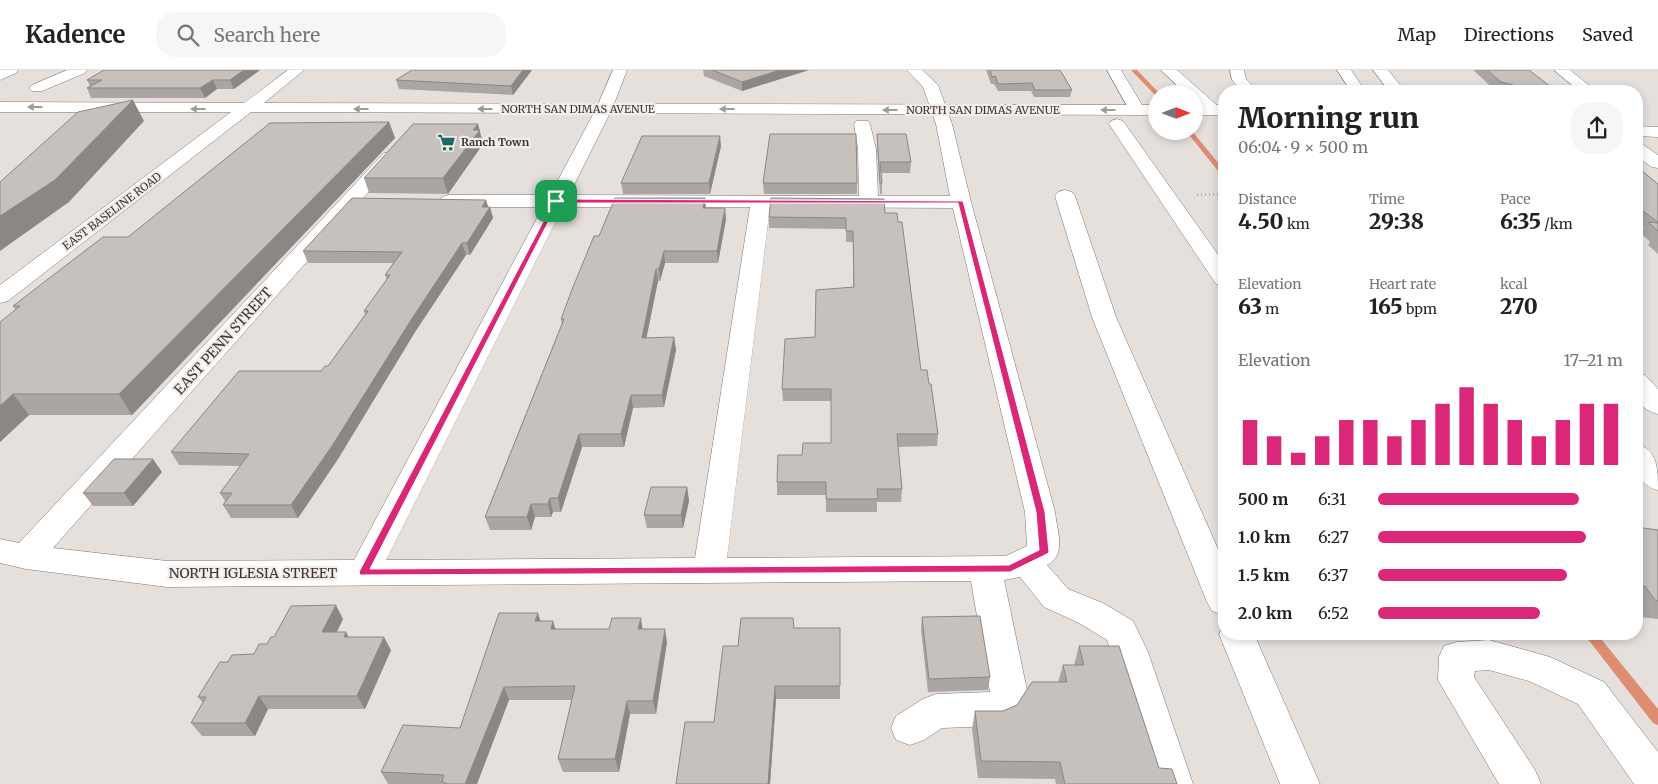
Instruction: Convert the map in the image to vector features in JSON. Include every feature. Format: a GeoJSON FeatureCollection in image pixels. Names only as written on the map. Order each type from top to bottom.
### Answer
{"type":"FeatureCollection","features":[{"type":"Feature","properties":{"kind":"main road"},"geometry":{"type":"LineString","coordinates":[[0,76],[11,70]]}},
{"type":"Feature","properties":{"kind":"main road"},"geometry":{"type":"LineString","coordinates":[[37,88],[80,70]]}},
{"type":"Feature","properties":{"kind":"main road","name":"EAST BASELINE ROAD"},"geometry":{"type":"LineString","coordinates":[[0,296],[297,70]]}},
{"type":"Feature","properties":{"kind":"main road"},"geometry":{"type":"LineString","coordinates":[[364,572],[600,117],[620,70]]}},
{"type":"Feature","properties":{"kind":"main road"},"geometry":{"type":"LineString","coordinates":[[914,70],[930,85],[941,117],[960,202],[1040,512],[1034,557],[1056,598],[1091,614],[1120,631],[1130,652],[1173,784]]}},
{"type":"Feature","properties":{"kind":"main road"},"geometry":{"type":"LineString","coordinates":[[1114,70],[1137,110]]}},
{"type":"Feature","properties":{"kind":"main road"},"geometry":{"type":"LineString","coordinates":[[1168,70],[1218,109]]}},
{"type":"Feature","properties":{"kind":"main road"},"geometry":{"type":"LineString","coordinates":[[1236,70],[1240,80],[1245,85]]}},
{"type":"Feature","properties":{"kind":"main road"},"geometry":{"type":"LineString","coordinates":[[1344,70],[1354,85]]}},
{"type":"Feature","properties":{"kind":"main road"},"geometry":{"type":"LineString","coordinates":[[1380,70],[1392,85]]}},
{"type":"Feature","properties":{"kind":"main road"},"geometry":{"type":"LineString","coordinates":[[1561,70],[1580,85]]}},
{"type":"Feature","properties":{"kind":"main road","name":"NORTH SAN DIMAS AVENUE"},"geometry":{"type":"LineString","coordinates":[[0,107],[247,109],[862,124],[941,117],[1117,124],[1148,123]]}},
{"type":"Feature","properties":{"kind":"main road","name":"NORTH SAN DIMAS AVENUE"},"geometry":{"type":"LineString","coordinates":[[547,124],[600,117],[941,117],[1148,110]]}},
{"type":"Feature","properties":{"kind":"main road"},"geometry":{"type":"LineString","coordinates":[[1203,116],[1218,110]]}},
{"type":"Feature","properties":{"kind":"main road"},"geometry":{"type":"LineString","coordinates":[[1203,120],[1218,122]]}},
{"type":"Feature","properties":{"kind":"main road"},"geometry":{"type":"LineString","coordinates":[[862,124],[867,149],[869,202]]}},
{"type":"Feature","properties":{"kind":"main road"},"geometry":{"type":"LineString","coordinates":[[1117,124],[1218,271]]}},
{"type":"Feature","properties":{"kind":"main road"},"geometry":{"type":"LineString","coordinates":[[195,126],[253,125]]}},
{"type":"Feature","properties":{"kind":"main road","name":"EAST PENN STREET"},"geometry":{"type":"LineString","coordinates":[[13,554],[360,201],[413,131]]}},
{"type":"Feature","properties":{"kind":"main road"},"geometry":{"type":"LineString","coordinates":[[1643,131],[1658,132]]}},
{"type":"Feature","properties":{"kind":"main road"},"geometry":{"type":"LineString","coordinates":[[1643,153],[1658,163]]}},
{"type":"Feature","properties":{"kind":"main road"},"geometry":{"type":"LineString","coordinates":[[1065,196],[1104,317],[1218,588]]}},
{"type":"Feature","properties":{"kind":"main road"},"geometry":{"type":"LineString","coordinates":[[429,201],[960,202]]}},
{"type":"Feature","properties":{"kind":"main road"},"geometry":{"type":"LineString","coordinates":[[709,572],[760,201]]}},
{"type":"Feature","properties":{"kind":"main road"},"geometry":{"type":"LineString","coordinates":[[1643,388],[1658,406]]}},
{"type":"Feature","properties":{"kind":"main road"},"geometry":{"type":"LineString","coordinates":[[1643,461],[1658,480]]}},
{"type":"Feature","properties":{"kind":"main road","name":"NORTH IGLESIA STREET"},"geometry":{"type":"LineString","coordinates":[[13,554],[167,574],[985,569],[1010,568],[1034,557]]}},
{"type":"Feature","properties":{"kind":"main road"},"geometry":{"type":"LineString","coordinates":[[910,728],[936,711],[999,709],[1009,695],[985,569]]}},
{"type":"Feature","properties":{"kind":"main road"},"geometry":{"type":"LineString","coordinates":[[1240,640],[1300,784]]}},
{"type":"Feature","properties":{"kind":"main road"},"geometry":{"type":"LineString","coordinates":[[1521,784],[1456,680],[1457,656],[1489,655],[1537,668],[1591,693],[1658,784]]}},
{"type":"Feature","properties":{"kind":"building"},"geometry":{"type":"Polygon","coordinates":[[[104,70],[244,70],[230,80],[213,80],[200,88],[87,88],[102,80],[87,80],[104,70]]]}},
{"type":"Feature","properties":{"kind":"building"},"geometry":{"type":"Polygon","coordinates":[[[412,70],[523,70],[511,86],[396,80],[412,70]]]}},
{"type":"Feature","properties":{"kind":"building"},"geometry":{"type":"Polygon","coordinates":[[[712,70],[780,70],[742,82],[712,70]]]}},
{"type":"Feature","properties":{"kind":"building"},"geometry":{"type":"Polygon","coordinates":[[[990,70],[1060,70],[1072,90],[1035,90],[1032,83],[998,84],[995,76],[992,77],[990,70]]]}},
{"type":"Feature","properties":{"kind":"building"},"geometry":{"type":"Polygon","coordinates":[[[1487,70],[1529,70],[1548,85],[1513,85],[1501,82],[1487,70]]]}},
{"type":"Feature","properties":{"kind":"building"},"geometry":{"type":"Polygon","coordinates":[[[133,100],[55,180],[0,216],[0,182],[78,112],[133,100]]]}},
{"type":"Feature","properties":{"kind":"building"},"geometry":{"type":"Polygon","coordinates":[[[389,122],[119,394],[13,394],[0,406],[0,322],[20,306],[13,306],[103,237],[128,237],[270,123],[389,122]]]}},
{"type":"Feature","properties":{"kind":"building"},"geometry":{"type":"Polygon","coordinates":[[[413,124],[478,124],[473,130],[480,130],[443,178],[364,178],[413,124]]]}},
{"type":"Feature","properties":{"kind":"building"},"geometry":{"type":"Polygon","coordinates":[[[770,134],[856,134],[857,183],[763,183],[770,134]]]}},
{"type":"Feature","properties":{"kind":"building"},"geometry":{"type":"Polygon","coordinates":[[[877,134],[906,134],[911,162],[880,162],[882,183],[880,183],[877,134]]]}},
{"type":"Feature","properties":{"kind":"building"},"geometry":{"type":"Polygon","coordinates":[[[642,136],[720,136],[709,183],[621,183],[642,136]]]}},
{"type":"Feature","properties":{"kind":"building"},"geometry":{"type":"Polygon","coordinates":[[[1643,172],[1658,184],[1658,222],[1643,211],[1643,172]]]}},
{"type":"Feature","properties":{"kind":"building"},"geometry":{"type":"Polygon","coordinates":[[[352,198],[486,200],[482,207],[490,207],[467,243],[462,243],[332,446],[291,505],[223,505],[232,493],[220,493],[249,454],[171,452],[239,371],[321,371],[325,366],[328,366],[368,311],[364,311],[390,275],[385,275],[402,252],[303,251],[352,198]]]}},
{"type":"Feature","properties":{"kind":"building"},"geometry":{"type":"Polygon","coordinates":[[[615,198],[705,198],[703,208],[725,208],[717,251],[664,251],[659,269],[656,269],[642,338],[674,337],[662,395],[631,395],[621,434],[579,434],[558,498],[550,498],[548,504],[531,504],[527,517],[485,517],[564,319],[561,319],[573,287],[594,236],[599,236],[615,198]]]}},
{"type":"Feature","properties":{"kind":"building"},"geometry":{"type":"Polygon","coordinates":[[[771,198],[884,199],[885,213],[897,213],[898,222],[902,222],[921,370],[927,370],[929,384],[931,384],[938,434],[897,434],[902,489],[877,489],[878,499],[826,499],[826,482],[777,482],[778,455],[802,455],[803,443],[831,443],[831,389],[782,389],[785,339],[815,337],[816,290],[854,287],[853,231],[846,231],[846,218],[769,217],[771,198]]]}},
{"type":"Feature","properties":{"kind":"building"},"geometry":{"type":"Polygon","coordinates":[[[1648,222],[1658,223],[1658,231],[1648,222]]]}},
{"type":"Feature","properties":{"kind":"building"},"geometry":{"type":"Polygon","coordinates":[[[114,459],[153,459],[124,493],[83,493],[114,459]]]}},
{"type":"Feature","properties":{"kind":"building"},"geometry":{"type":"Polygon","coordinates":[[[651,487],[687,487],[681,515],[644,515],[651,487]]]}},
{"type":"Feature","properties":{"kind":"building"},"geometry":{"type":"Polygon","coordinates":[[[1643,528],[1658,530],[1658,601],[1655,600],[1643,586],[1643,528]]]}},
{"type":"Feature","properties":{"kind":"building"},"geometry":{"type":"Polygon","coordinates":[[[336,605],[322,632],[346,632],[344,637],[384,637],[357,696],[259,696],[245,723],[191,723],[206,697],[198,697],[220,662],[228,662],[232,655],[254,654],[259,644],[267,644],[271,637],[274,637],[291,606],[336,605]]]}},
{"type":"Feature","properties":{"kind":"building"},"geometry":{"type":"Polygon","coordinates":[[[499,613],[538,613],[535,621],[553,621],[551,629],[609,629],[612,618],[641,618],[638,629],[665,629],[653,701],[627,701],[615,759],[558,759],[575,686],[504,687],[465,784],[442,782],[444,775],[381,772],[403,725],[460,728],[499,613]]]}},
{"type":"Feature","properties":{"kind":"building"},"geometry":{"type":"Polygon","coordinates":[[[980,616],[990,677],[929,679],[922,617],[980,616]]]}},
{"type":"Feature","properties":{"kind":"building"},"geometry":{"type":"Polygon","coordinates":[[[741,618],[793,618],[794,628],[840,628],[840,686],[775,686],[768,784],[676,784],[685,722],[714,722],[723,646],[738,646],[741,618]]]}},
{"type":"Feature","properties":{"kind":"building"},"geometry":{"type":"Polygon","coordinates":[[[1079,646],[1119,646],[1159,768],[1172,769],[1177,784],[1065,784],[1060,762],[981,761],[975,711],[1003,711],[1017,705],[1032,682],[1067,682],[1063,665],[1084,665],[1079,646]]]}},
{"type":"Feature","properties":{"kind":"waterway"},"geometry":{"type":"LineString","coordinates":[[1134,70],[1148,85]]}},
{"type":"Feature","properties":{"kind":"waterway"},"geometry":{"type":"LineString","coordinates":[[1196,140],[1218,167]]}},
{"type":"Feature","properties":{"kind":"waterway"},"geometry":{"type":"LineString","coordinates":[[1595,640],[1658,719]]}},
{"type":"Feature","properties":{"kind":"place","name":"Ranch Town"},"geometry":{"type":"Point","coordinates":[447,142]}},
{"type":"Feature","properties":{"kind":"route"},"geometry":{"type":"LineString","coordinates":[[556,201],[960,202],[1040,512],[1044,552],[1010,568],[709,572],[364,572],[556,201]]}}]}
